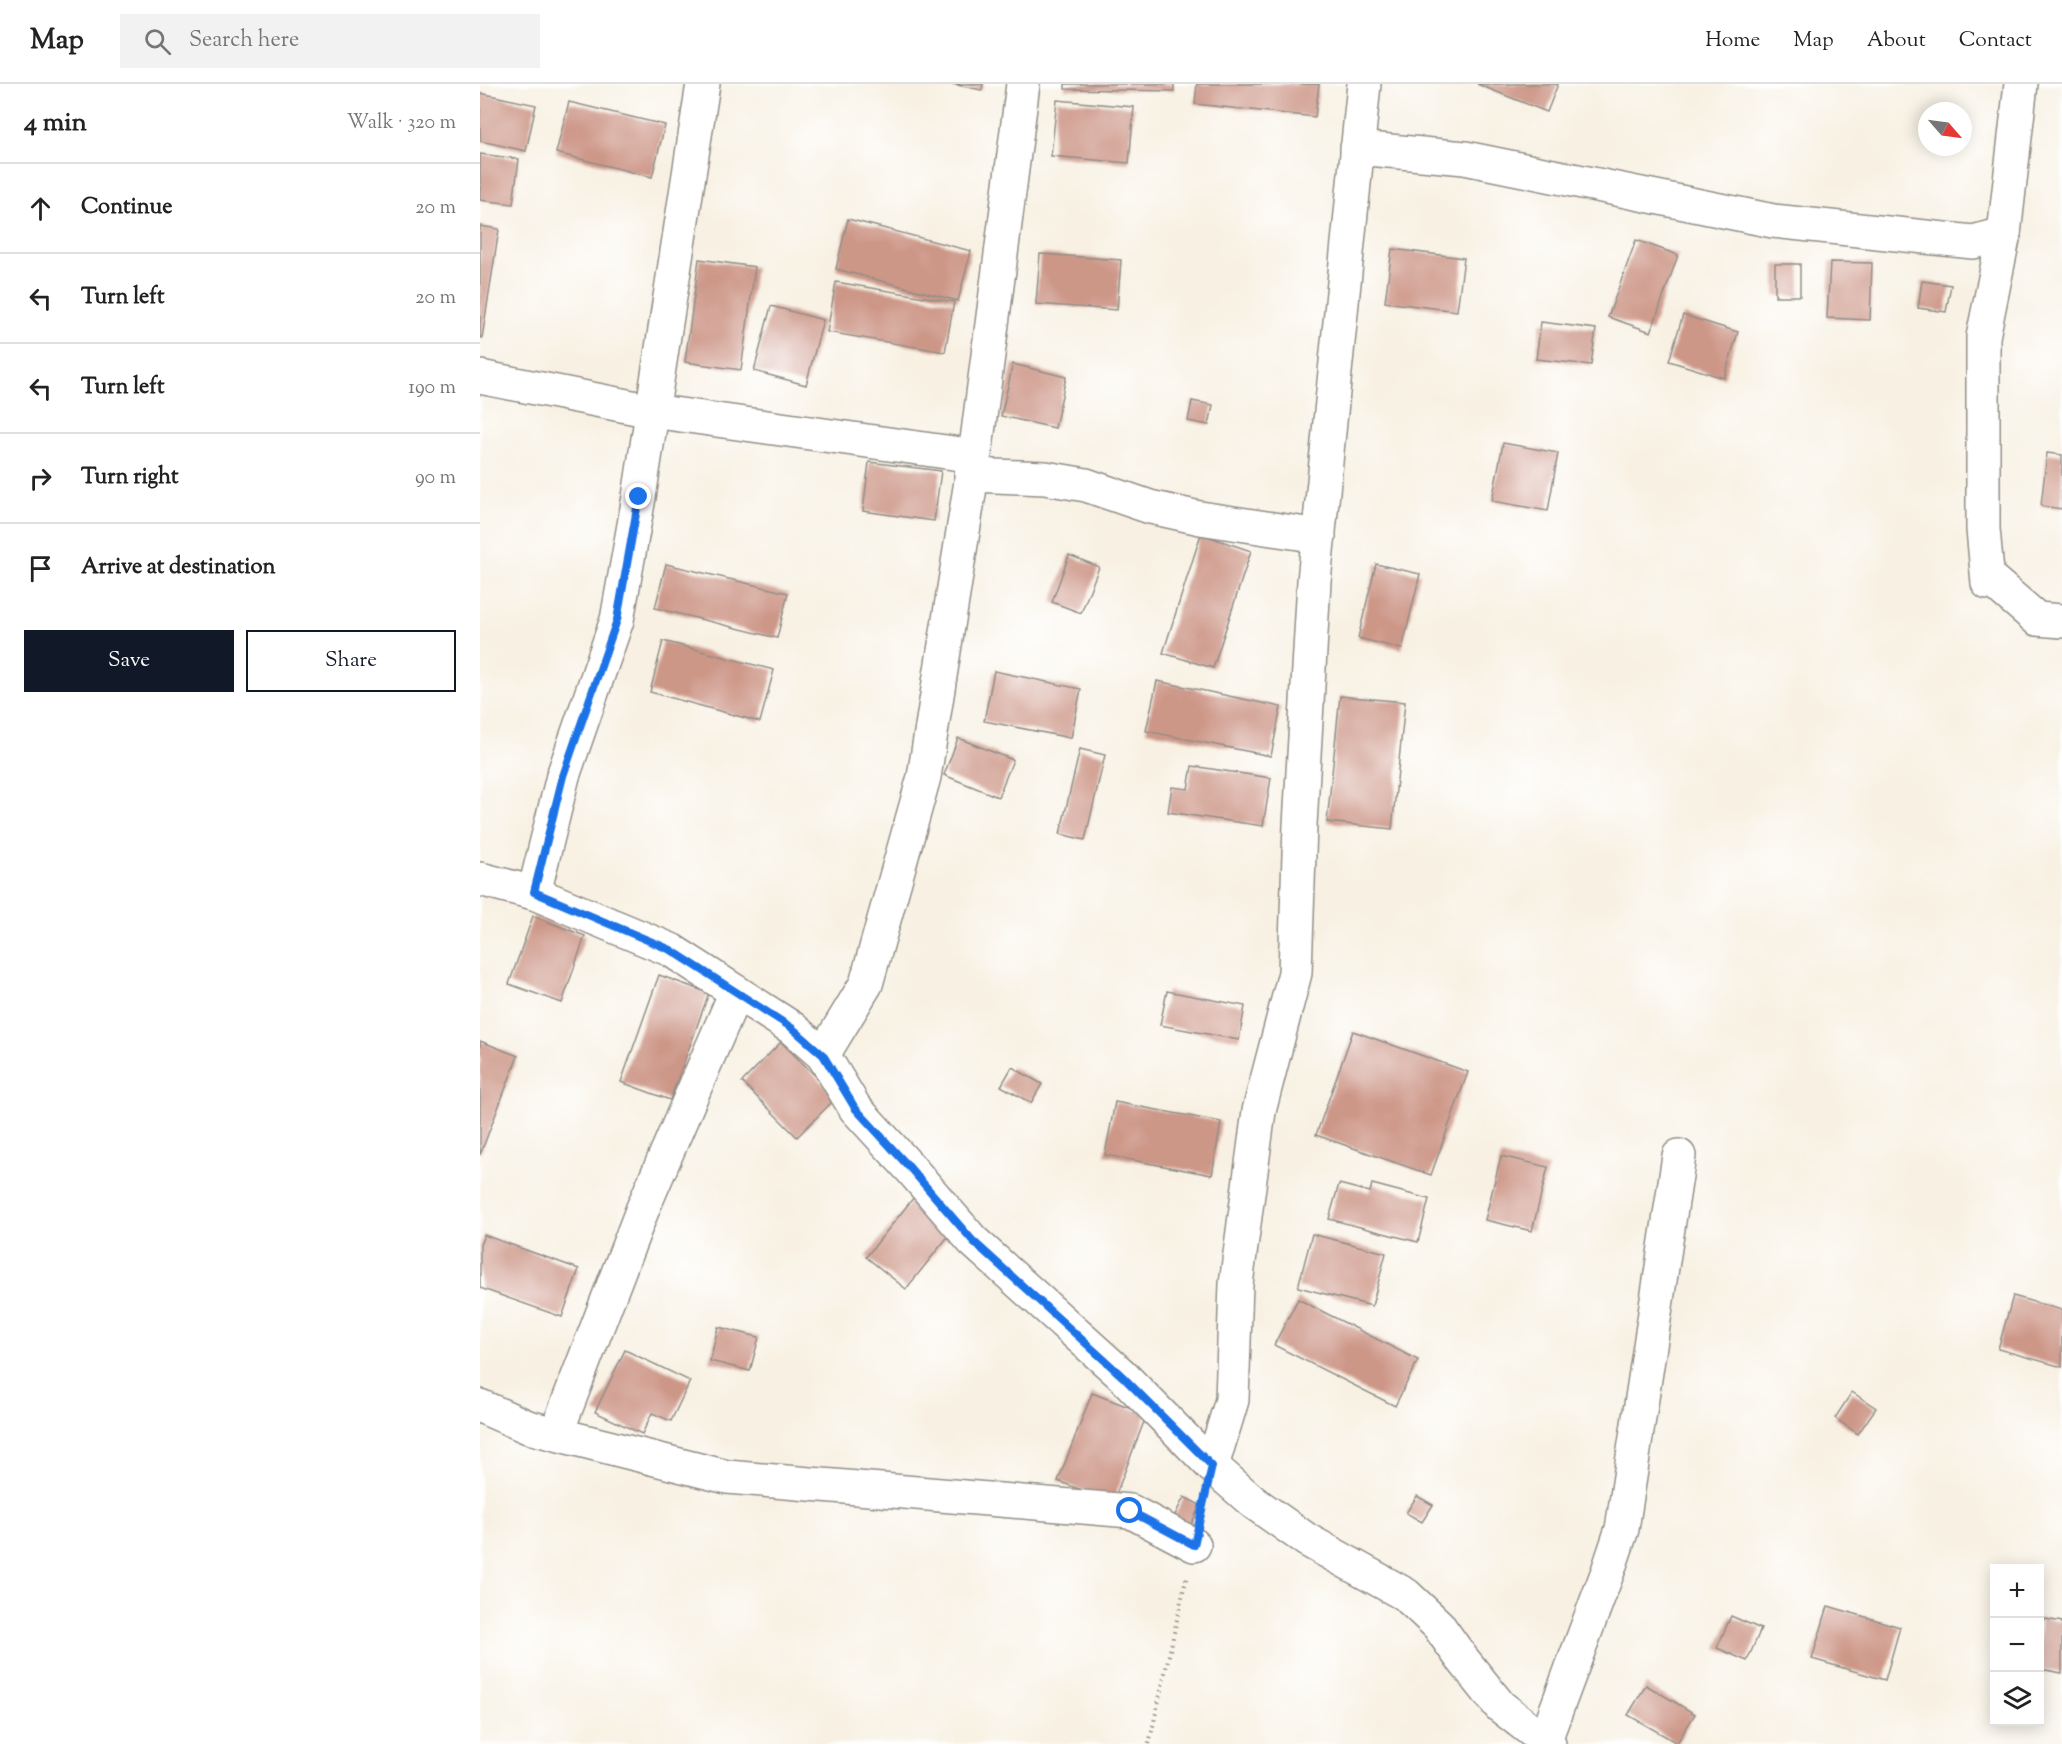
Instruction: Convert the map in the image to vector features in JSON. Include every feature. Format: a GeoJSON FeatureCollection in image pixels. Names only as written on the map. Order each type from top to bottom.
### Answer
{"type":"FeatureCollection","features":[{"type":"Feature","properties":{"kind":"street"},"geometry":{"type":"LineString","coordinates":[[534,892],[563,776],[617,620],[703,84]]}},
{"type":"Feature","properties":{"kind":"street"},"geometry":{"type":"LineString","coordinates":[[823,1055],[866,984],[924,777],[973,465],[1023,84]]}},
{"type":"Feature","properties":{"kind":"street"},"geometry":{"type":"LineString","coordinates":[[1212,1466],[1232,1400],[1236,1284],[1259,1111],[1295,973],[1301,813],[1319,536],[1364,84]]}},
{"type":"Feature","properties":{"kind":"street"},"geometry":{"type":"LineString","coordinates":[[2021,84],[2004,234],[1983,337],[1983,529],[1988,583],[1994,582],[2037,619],[2062,621]]}},
{"type":"Feature","properties":{"kind":"street"},"geometry":{"type":"LineString","coordinates":[[1357,148],[1465,158],[1773,220],[1973,242],[2004,234]]}},
{"type":"Feature","properties":{"kind":"street"},"geometry":{"type":"LineString","coordinates":[[480,378],[652,411],[1055,479],[1086,485],[1150,507],[1200,518],[1319,536]]}},
{"type":"Feature","properties":{"kind":"street"},"geometry":{"type":"LineString","coordinates":[[480,879],[534,892],[671,950],[792,1028],[823,1055],[855,1108],[973,1241],[1122,1376],[1212,1466],[1254,1502],[1307,1540],[1406,1595],[1438,1625],[1500,1706],[1547,1742],[1622,1529],[1679,1156]]}},
{"type":"Feature","properties":{"kind":"street"},"geometry":{"type":"LineString","coordinates":[[561,1421],[643,1208],[736,992]]}},
{"type":"Feature","properties":{"kind":"street"},"geometry":{"type":"LineString","coordinates":[[480,1406],[528,1427],[727,1477],[1130,1511],[1194,1545]]}},
{"type":"Feature","properties":{"kind":"path"},"geometry":{"type":"LineString","coordinates":[[1149,1744],[1194,1545]]}},
{"type":"Feature","properties":{"kind":"building"},"geometry":{"type":"Polygon","coordinates":[[[952,84],[983,84],[982,90],[952,84]]]}},
{"type":"Feature","properties":{"kind":"building"},"geometry":{"type":"Polygon","coordinates":[[[1065,84],[1174,84],[1174,91],[1065,89],[1065,84]]]}},
{"type":"Feature","properties":{"kind":"building"},"geometry":{"type":"Polygon","coordinates":[[[1197,84],[1319,84],[1315,117],[1195,104],[1197,84]]]}},
{"type":"Feature","properties":{"kind":"building"},"geometry":{"type":"Polygon","coordinates":[[[1477,84],[1558,84],[1547,112],[1477,84]]]}},
{"type":"Feature","properties":{"kind":"building"},"geometry":{"type":"Polygon","coordinates":[[[480,93],[536,105],[526,151],[480,141],[480,93]]]}},
{"type":"Feature","properties":{"kind":"building"},"geometry":{"type":"Polygon","coordinates":[[[1057,100],[1134,107],[1129,163],[1051,156],[1057,100]]]}},
{"type":"Feature","properties":{"kind":"building"},"geometry":{"type":"Polygon","coordinates":[[[569,102],[665,125],[652,177],[556,153],[569,102]]]}},
{"type":"Feature","properties":{"kind":"building"},"geometry":{"type":"Polygon","coordinates":[[[480,154],[519,159],[513,204],[480,200],[480,154]]]}},
{"type":"Feature","properties":{"kind":"building"},"geometry":{"type":"Polygon","coordinates":[[[848,219],[971,251],[958,301],[836,269],[848,219]]]}},
{"type":"Feature","properties":{"kind":"building"},"geometry":{"type":"Polygon","coordinates":[[[480,226],[499,229],[482,338],[480,337],[480,226]]]}},
{"type":"Feature","properties":{"kind":"building"},"geometry":{"type":"Polygon","coordinates":[[[1636,240],[1678,255],[1651,332],[1608,317],[1636,240]]]}},
{"type":"Feature","properties":{"kind":"building"},"geometry":{"type":"Polygon","coordinates":[[[1392,249],[1464,258],[1457,311],[1385,302],[1392,249]]]}},
{"type":"Feature","properties":{"kind":"building"},"geometry":{"type":"Polygon","coordinates":[[[1040,254],[1121,260],[1117,310],[1036,304],[1040,254]]]}},
{"type":"Feature","properties":{"kind":"building"},"geometry":{"type":"Polygon","coordinates":[[[699,259],[755,267],[741,370],[685,362],[699,259]]]}},
{"type":"Feature","properties":{"kind":"building"},"geometry":{"type":"Polygon","coordinates":[[[1830,262],[1872,263],[1870,320],[1827,318],[1830,262]]]}},
{"type":"Feature","properties":{"kind":"building"},"geometry":{"type":"Polygon","coordinates":[[[1775,264],[1800,264],[1800,296],[1775,296],[1775,264]]]}},
{"type":"Feature","properties":{"kind":"building"},"geometry":{"type":"Polygon","coordinates":[[[1922,281],[1951,285],[1946,312],[1918,308],[1922,281]]]}},
{"type":"Feature","properties":{"kind":"building"},"geometry":{"type":"Polygon","coordinates":[[[836,282],[954,302],[945,352],[827,332],[836,282]]]}},
{"type":"Feature","properties":{"kind":"building"},"geometry":{"type":"Polygon","coordinates":[[[771,306],[823,320],[806,385],[754,371],[771,306]]]}},
{"type":"Feature","properties":{"kind":"building"},"geometry":{"type":"Polygon","coordinates":[[[1683,315],[1738,332],[1724,378],[1669,361],[1683,315]]]}},
{"type":"Feature","properties":{"kind":"building"},"geometry":{"type":"Polygon","coordinates":[[[1541,322],[1596,329],[1591,365],[1536,359],[1541,322]]]}},
{"type":"Feature","properties":{"kind":"building"},"geometry":{"type":"Polygon","coordinates":[[[1013,364],[1066,377],[1055,428],[1001,416],[1013,364]]]}},
{"type":"Feature","properties":{"kind":"building"},"geometry":{"type":"Polygon","coordinates":[[[1192,401],[1213,405],[1209,425],[1188,421],[1192,401]]]}},
{"type":"Feature","properties":{"kind":"building"},"geometry":{"type":"Polygon","coordinates":[[[1503,443],[1558,453],[1548,511],[1492,501],[1503,443]]]}},
{"type":"Feature","properties":{"kind":"building"},"geometry":{"type":"Polygon","coordinates":[[[2047,453],[2062,455],[2062,509],[2041,506],[2047,453]]]}},
{"type":"Feature","properties":{"kind":"building"},"geometry":{"type":"Polygon","coordinates":[[[869,462],[941,471],[934,521],[863,511],[869,462]]]}},
{"type":"Feature","properties":{"kind":"building"},"geometry":{"type":"Polygon","coordinates":[[[1201,534],[1251,551],[1213,668],[1163,653],[1201,534]]]}},
{"type":"Feature","properties":{"kind":"building"},"geometry":{"type":"Polygon","coordinates":[[[1069,555],[1099,567],[1081,613],[1052,602],[1069,555]]]}},
{"type":"Feature","properties":{"kind":"building"},"geometry":{"type":"Polygon","coordinates":[[[666,564],[788,593],[777,638],[655,608],[666,564]]]}},
{"type":"Feature","properties":{"kind":"building"},"geometry":{"type":"Polygon","coordinates":[[[1376,564],[1420,574],[1402,649],[1358,638],[1376,564]]]}},
{"type":"Feature","properties":{"kind":"building"},"geometry":{"type":"Polygon","coordinates":[[[663,641],[774,670],[760,722],[650,692],[663,641]]]}},
{"type":"Feature","properties":{"kind":"building"},"geometry":{"type":"Polygon","coordinates":[[[994,671],[1081,689],[1071,738],[984,721],[994,671]]]}},
{"type":"Feature","properties":{"kind":"building"},"geometry":{"type":"Polygon","coordinates":[[[1157,681],[1281,707],[1271,756],[1146,731],[1157,681]]]}},
{"type":"Feature","properties":{"kind":"building"},"geometry":{"type":"Polygon","coordinates":[[[1340,696],[1405,702],[1392,829],[1327,822],[1340,696]]]}},
{"type":"Feature","properties":{"kind":"building"},"geometry":{"type":"Polygon","coordinates":[[[958,738],[1013,760],[998,797],[944,775],[958,738]]]}},
{"type":"Feature","properties":{"kind":"building"},"geometry":{"type":"Polygon","coordinates":[[[1080,749],[1105,755],[1085,840],[1060,834],[1080,749]]]}},
{"type":"Feature","properties":{"kind":"building"},"geometry":{"type":"Polygon","coordinates":[[[1192,766],[1271,778],[1263,826],[1168,812],[1172,787],[1188,789],[1192,766]]]}},
{"type":"Feature","properties":{"kind":"building"},"geometry":{"type":"Polygon","coordinates":[[[533,916],[585,936],[562,1003],[509,984],[533,916]]]}},
{"type":"Feature","properties":{"kind":"building"},"geometry":{"type":"Polygon","coordinates":[[[659,975],[709,993],[670,1100],[621,1082],[659,975]]]}},
{"type":"Feature","properties":{"kind":"building"},"geometry":{"type":"Polygon","coordinates":[[[1167,991],[1245,1006],[1239,1040],[1160,1025],[1167,991]]]}},
{"type":"Feature","properties":{"kind":"building"},"geometry":{"type":"Polygon","coordinates":[[[1353,1031],[1468,1072],[1431,1175],[1316,1135],[1353,1031]]]}},
{"type":"Feature","properties":{"kind":"building"},"geometry":{"type":"Polygon","coordinates":[[[480,1041],[518,1056],[480,1155],[480,1041]]]}},
{"type":"Feature","properties":{"kind":"building"},"geometry":{"type":"Polygon","coordinates":[[[781,1042],[837,1097],[797,1137],[742,1082],[781,1042]]]}},
{"type":"Feature","properties":{"kind":"building"},"geometry":{"type":"Polygon","coordinates":[[[1012,1067],[1042,1084],[1031,1103],[1001,1086],[1012,1067]]]}},
{"type":"Feature","properties":{"kind":"building"},"geometry":{"type":"Polygon","coordinates":[[[1115,1102],[1221,1122],[1212,1175],[1105,1155],[1115,1102]]]}},
{"type":"Feature","properties":{"kind":"building"},"geometry":{"type":"Polygon","coordinates":[[[1501,1156],[1548,1167],[1532,1231],[1485,1220],[1501,1156]]]}},
{"type":"Feature","properties":{"kind":"building"},"geometry":{"type":"Polygon","coordinates":[[[1339,1184],[1370,1192],[1372,1184],[1429,1199],[1418,1242],[1329,1219],[1339,1184]]]}},
{"type":"Feature","properties":{"kind":"building"},"geometry":{"type":"Polygon","coordinates":[[[914,1197],[954,1229],[906,1289],[866,1257],[914,1197]]]}},
{"type":"Feature","properties":{"kind":"building"},"geometry":{"type":"Polygon","coordinates":[[[1312,1234],[1386,1253],[1372,1306],[1298,1287],[1312,1234]]]}},
{"type":"Feature","properties":{"kind":"building"},"geometry":{"type":"Polygon","coordinates":[[[484,1235],[579,1269],[562,1317],[480,1288],[480,1245],[484,1235]]]}},
{"type":"Feature","properties":{"kind":"building"},"geometry":{"type":"Polygon","coordinates":[[[2013,1296],[2062,1310],[2062,1367],[1998,1349],[2013,1296]]]}},
{"type":"Feature","properties":{"kind":"building"},"geometry":{"type":"Polygon","coordinates":[[[1298,1299],[1418,1360],[1395,1406],[1274,1345],[1298,1299]]]}},
{"type":"Feature","properties":{"kind":"building"},"geometry":{"type":"Polygon","coordinates":[[[718,1327],[759,1337],[750,1371],[710,1361],[718,1327]]]}},
{"type":"Feature","properties":{"kind":"building"},"geometry":{"type":"Polygon","coordinates":[[[625,1350],[690,1381],[671,1421],[652,1413],[642,1434],[595,1412],[625,1350]]]}},
{"type":"Feature","properties":{"kind":"building"},"geometry":{"type":"Polygon","coordinates":[[[1852,1392],[1876,1408],[1858,1434],[1835,1418],[1852,1392]]]}},
{"type":"Feature","properties":{"kind":"building"},"geometry":{"type":"Polygon","coordinates":[[[1092,1393],[1147,1414],[1113,1502],[1058,1481],[1092,1393]]]}},
{"type":"Feature","properties":{"kind":"building"},"geometry":{"type":"Polygon","coordinates":[[[1417,1496],[1433,1505],[1422,1522],[1406,1513],[1417,1496]]]}},
{"type":"Feature","properties":{"kind":"building"},"geometry":{"type":"Polygon","coordinates":[[[1184,1497],[1200,1505],[1189,1529],[1172,1521],[1184,1497]]]}},
{"type":"Feature","properties":{"kind":"building"},"geometry":{"type":"Polygon","coordinates":[[[1828,1606],[1900,1627],[1885,1680],[1812,1659],[1828,1606]]]}},
{"type":"Feature","properties":{"kind":"building"},"geometry":{"type":"Polygon","coordinates":[[[1731,1616],[1761,1629],[1747,1661],[1717,1648],[1731,1616]]]}},
{"type":"Feature","properties":{"kind":"building"},"geometry":{"type":"Polygon","coordinates":[[[2044,1619],[2062,1622],[2062,1673],[2044,1670],[2044,1619]]]}},
{"type":"Feature","properties":{"kind":"building"},"geometry":{"type":"Polygon","coordinates":[[[1646,1685],[1695,1714],[1677,1743],[1628,1715],[1646,1685]]]}},
{"type":"Feature","properties":{"kind":"route"},"geometry":{"type":"LineString","coordinates":[[639,497],[617,620],[563,776],[534,892],[671,950],[792,1028],[823,1055],[855,1108],[973,1241],[1122,1376],[1212,1466],[1194,1545],[1130,1511]]}}]}
